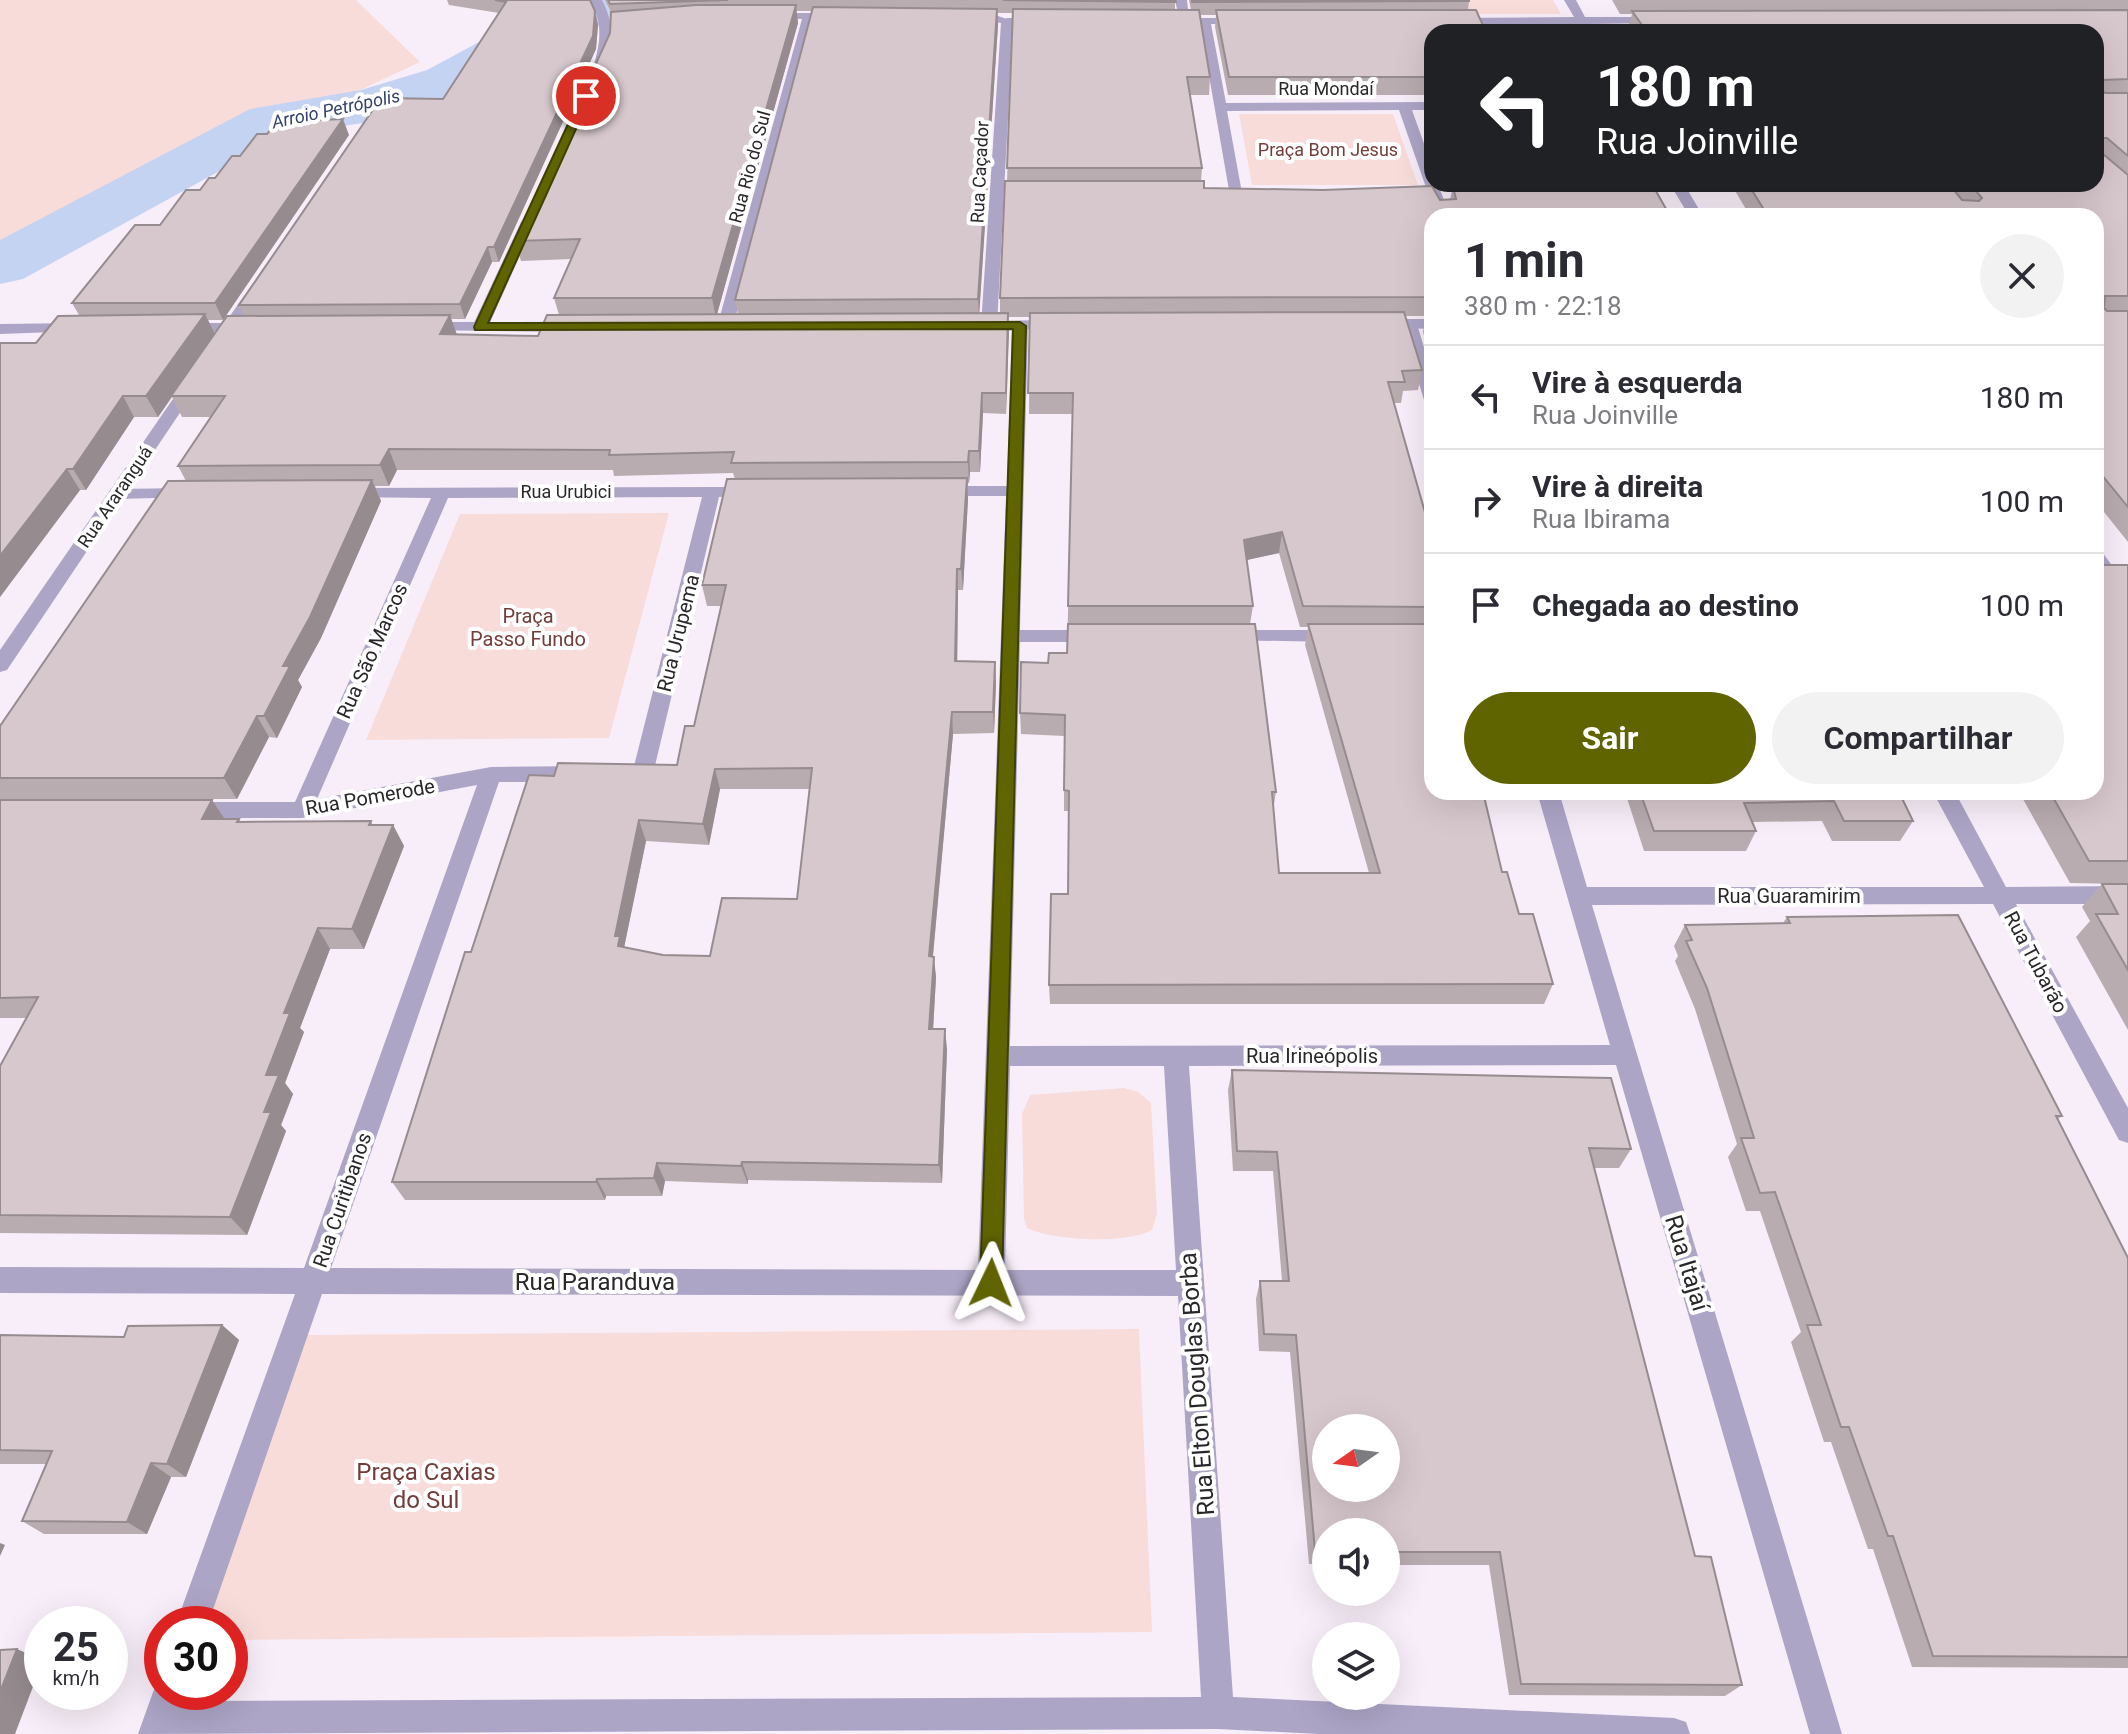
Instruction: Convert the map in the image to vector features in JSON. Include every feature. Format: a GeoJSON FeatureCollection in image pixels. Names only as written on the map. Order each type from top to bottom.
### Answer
{"type":"FeatureCollection","features":[{"type":"Feature","properties":{"kind":"street"},"geometry":{"type":"LineString","coordinates":[[1181,0],[1184,21]]}},
{"type":"Feature","properties":{"kind":"street"},"geometry":{"type":"LineString","coordinates":[[1570,0],[1585,24]]}},
{"type":"Feature","properties":{"kind":"street"},"geometry":{"type":"LineString","coordinates":[[592,81],[605,50],[605,13]]}},
{"type":"Feature","properties":{"kind":"street"},"geometry":{"type":"LineString","coordinates":[[762,16],[855,17]]}},
{"type":"Feature","properties":{"kind":"street","name":"Rua Rio do Sul"},"geometry":{"type":"LineString","coordinates":[[725,327],[809,16]]}},
{"type":"Feature","properties":{"kind":"street"},"geometry":{"type":"LineString","coordinates":[[962,17],[1052,21]]}},
{"type":"Feature","properties":{"kind":"street"},"geometry":{"type":"LineString","coordinates":[[1616,24],[1676,20]]}},
{"type":"Feature","properties":{"kind":"street","name":"Rua Caçador"},"geometry":{"type":"LineString","coordinates":[[989,326],[1007,21]]}},
{"type":"Feature","properties":{"kind":"street"},"geometry":{"type":"LineString","coordinates":[[1170,21],[1266,21]]}},
{"type":"Feature","properties":{"kind":"street"},"geometry":{"type":"LineString","coordinates":[[1205,21],[1235,193]]}},
{"type":"Feature","properties":{"kind":"street"},"geometry":{"type":"LineString","coordinates":[[1433,21],[1525,24]]}},
{"type":"Feature","properties":{"kind":"street"},"geometry":{"type":"LineString","coordinates":[[1404,106],[1424,162]]}},
{"type":"Feature","properties":{"kind":"street","name":"Rua Mondaí"},"geometry":{"type":"LineString","coordinates":[[1220,107],[1424,106]]}},
{"type":"Feature","properties":{"kind":"street"},"geometry":{"type":"LineString","coordinates":[[997,193],[1013,193]]}},
{"type":"Feature","properties":{"kind":"street"},"geometry":{"type":"LineString","coordinates":[[1219,193],[1250,193]]}},
{"type":"Feature","properties":{"kind":"street"},"geometry":{"type":"LineString","coordinates":[[1419,193],[1435,193],[1440,208]]}},
{"type":"Feature","properties":{"kind":"street"},"geometry":{"type":"LineString","coordinates":[[480,327],[533,212]]}},
{"type":"Feature","properties":{"kind":"street"},"geometry":{"type":"LineString","coordinates":[[168,328],[232,332],[264,277]]}},
{"type":"Feature","properties":{"kind":"street"},"geometry":{"type":"LineString","coordinates":[[1363,324],[1424,324]]}},
{"type":"Feature","properties":{"kind":"street"},"geometry":{"type":"LineString","coordinates":[[1409,324],[1424,374]]}},
{"type":"Feature","properties":{"kind":"street"},"geometry":{"type":"LineString","coordinates":[[958,326],[1082,325]]}},
{"type":"Feature","properties":{"kind":"street"},"geometry":{"type":"LineString","coordinates":[[991,1283],[1020,326]]}},
{"type":"Feature","properties":{"kind":"street"},"geometry":{"type":"LineString","coordinates":[[402,327],[587,327]]}},
{"type":"Feature","properties":{"kind":"street"},"geometry":{"type":"LineString","coordinates":[[0,329],[92,328]]}},
{"type":"Feature","properties":{"kind":"street","name":"Rua Araranguá"},"geometry":{"type":"LineString","coordinates":[[0,665],[204,366]]}},
{"type":"Feature","properties":{"kind":"street"},"geometry":{"type":"LineString","coordinates":[[919,491],[1015,491]]}},
{"type":"Feature","properties":{"kind":"street","name":"Rua São Marcos"},"geometry":{"type":"LineString","coordinates":[[302,810],[442,492]]}},
{"type":"Feature","properties":{"kind":"street","name":"Rua Urupema"},"geometry":{"type":"LineString","coordinates":[[643,774],[712,492]]}},
{"type":"Feature","properties":{"kind":"street","name":"Rua Urubici"},"geometry":{"type":"LineString","coordinates":[[334,493],[744,492]]}},
{"type":"Feature","properties":{"kind":"street"},"geometry":{"type":"LineString","coordinates":[[117,494],[210,493]]}},
{"type":"Feature","properties":{"kind":"street"},"geometry":{"type":"LineString","coordinates":[[2104,567],[2106,570],[2128,570]]}},
{"type":"Feature","properties":{"kind":"street"},"geometry":{"type":"LineString","coordinates":[[1010,636],[1120,636]]}},
{"type":"Feature","properties":{"kind":"street"},"geometry":{"type":"LineString","coordinates":[[1213,636],[1354,636]]}},
{"type":"Feature","properties":{"kind":"street","name":"Rua Pomerode"},"geometry":{"type":"LineString","coordinates":[[175,810],[302,810],[491,775],[643,774]]}},
{"type":"Feature","properties":{"kind":"street","name":"Rua Curitibanos"},"geometry":{"type":"LineString","coordinates":[[198,1606],[491,775]]}},
{"type":"Feature","properties":{"kind":"street","name":"Rua Itajaí"},"geometry":{"type":"LineString","coordinates":[[1550,800],[1826,1734]]}},
{"type":"Feature","properties":{"kind":"street","name":"Rua Tubarão"},"geometry":{"type":"LineString","coordinates":[[1948,800],[2128,1132]]}},
{"type":"Feature","properties":{"kind":"street","name":"Rua Guaramirim"},"geometry":{"type":"LineString","coordinates":[[1578,896],[2128,895]]}},
{"type":"Feature","properties":{"kind":"street","name":"Rua Irineópolis"},"geometry":{"type":"LineString","coordinates":[[998,1056],[1625,1055]]}},
{"type":"Feature","properties":{"kind":"street","name":"Rua Elton Douglas Borba"},"geometry":{"type":"LineString","coordinates":[[1176,1056],[1218,1713]]}},
{"type":"Feature","properties":{"kind":"street","name":"Rua Paranduva"},"geometry":{"type":"LineString","coordinates":[[0,1280],[1190,1283]]}},
{"type":"Feature","properties":{"kind":"street"},"geometry":{"type":"LineString","coordinates":[[161,1714],[1218,1713],[1674,1734]]}},
{"type":"Feature","properties":{"kind":"green space"},"geometry":{"type":"Polygon","coordinates":[[[0,0],[356,0],[420,62],[0,258],[0,0]]]}},
{"type":"Feature","properties":{"kind":"green space"},"geometry":{"type":"Polygon","coordinates":[[[1385,0],[1553,0],[1561,14],[1390,14],[1385,0]]]}},
{"type":"Feature","properties":{"kind":"green space","name":"Praça Bom Jesus"},"geometry":{"type":"Polygon","coordinates":[[[1239,114],[1393,114],[1418,185],[1252,185],[1239,114]]]}},
{"type":"Feature","properties":{"kind":"green space","name":"Praça Passo Fundo"},"geometry":{"type":"Polygon","coordinates":[[[669,513],[609,738],[366,740],[460,514],[669,513]]]}},
{"type":"Feature","properties":{"kind":"green space"},"geometry":{"type":"Polygon","coordinates":[[[1124,1088],[1138,1092],[1151,1103],[1157,1213],[1152,1230],[1126,1237],[1090,1239],[1054,1236],[1027,1228],[1024,1219],[1022,1114],[1030,1095],[1124,1088]]]}},
{"type":"Feature","properties":{"kind":"green space","name":"Praça Caxias do Sul"},"geometry":{"type":"Polygon","coordinates":[[[1139,1329],[1152,1632],[248,1640],[248,1606],[213,1606],[303,1335],[1139,1329]]]}},
{"type":"Feature","properties":{"kind":"building"},"geometry":{"type":"Polygon","coordinates":[[[495,0],[590,0],[595,11],[593,36],[494,247],[488,247],[460,304],[239,305],[381,98],[443,99],[506,2],[495,0]]]}},
{"type":"Feature","properties":{"kind":"building"},"geometry":{"type":"Polygon","coordinates":[[[608,0],[728,0],[610,4],[608,0]]]}},
{"type":"Feature","properties":{"kind":"building"},"geometry":{"type":"Polygon","coordinates":[[[1003,0],[1175,0],[1176,2],[1003,0]]]}},
{"type":"Feature","properties":{"kind":"building"},"geometry":{"type":"Polygon","coordinates":[[[1469,0],[1469,1],[1192,2],[1469,0]]]}},
{"type":"Feature","properties":{"kind":"building"},"geometry":{"type":"Polygon","coordinates":[[[696,5],[796,5],[712,298],[554,298],[580,239],[515,241],[610,33],[611,12],[696,5]]]}},
{"type":"Feature","properties":{"kind":"building"},"geometry":{"type":"Polygon","coordinates":[[[813,7],[997,9],[978,299],[735,300],[813,7]]]}},
{"type":"Feature","properties":{"kind":"building"},"geometry":{"type":"Polygon","coordinates":[[[1013,9],[1199,10],[1210,77],[1187,77],[1202,168],[1007,168],[1013,9]]]}},
{"type":"Feature","properties":{"kind":"building"},"geometry":{"type":"Polygon","coordinates":[[[1216,10],[1476,10],[1482,24],[1424,24],[1424,77],[1229,77],[1216,10]]]}},
{"type":"Feature","properties":{"kind":"building"},"geometry":{"type":"Polygon","coordinates":[[[2128,10],[2128,79],[2104,80],[2104,24],[1641,24],[1632,11],[2128,10]]]}},
{"type":"Feature","properties":{"kind":"building"},"geometry":{"type":"Polygon","coordinates":[[[2104,92],[2128,93],[2128,156],[2104,138],[2104,92]]]}},
{"type":"Feature","properties":{"kind":"building"},"geometry":{"type":"Polygon","coordinates":[[[343,119],[215,303],[72,303],[135,225],[160,225],[186,190],[200,190],[209,178],[215,178],[232,156],[240,156],[257,134],[267,134],[275,125],[290,125],[294,121],[343,119]]]}},
{"type":"Feature","properties":{"kind":"building"},"geometry":{"type":"Polygon","coordinates":[[[2104,155],[2128,175],[2128,296],[2105,296],[2104,308],[2104,208],[1763,208],[1753,192],[1956,192],[1962,200],[1979,201],[1982,198],[1977,192],[2104,192],[2104,155]]]}},
{"type":"Feature","properties":{"kind":"building"},"geometry":{"type":"Polygon","coordinates":[[[1005,181],[1204,181],[1204,188],[1323,190],[1424,186],[1424,192],[1435,192],[1440,200],[1456,199],[1454,192],[1656,192],[1666,208],[1424,208],[1424,297],[1000,298],[1005,181]]]}},
{"type":"Feature","properties":{"kind":"building"},"geometry":{"type":"Polygon","coordinates":[[[2104,308],[2107,311],[2128,311],[2128,507],[2104,478],[2104,308]]]}},
{"type":"Feature","properties":{"kind":"building"},"geometry":{"type":"Polygon","coordinates":[[[1404,312],[1422,370],[1402,371],[1405,382],[1388,382],[1424,509],[1424,607],[1303,606],[1282,532],[1244,540],[1253,606],[1068,606],[1073,393],[1028,393],[1030,313],[1404,312]]]}},
{"type":"Feature","properties":{"kind":"building"},"geometry":{"type":"Polygon","coordinates":[[[1008,313],[1006,393],[982,393],[979,451],[969,451],[968,462],[731,463],[734,452],[609,455],[610,450],[389,449],[380,465],[178,466],[225,396],[171,396],[227,316],[450,315],[440,334],[538,336],[547,315],[1008,313]]]}},
{"type":"Feature","properties":{"kind":"building"},"geometry":{"type":"Polygon","coordinates":[[[205,314],[146,396],[123,396],[73,469],[67,469],[0,556],[0,343],[36,343],[58,316],[205,314]]]}},
{"type":"Feature","properties":{"kind":"building"},"geometry":{"type":"Polygon","coordinates":[[[967,478],[961,569],[957,569],[955,661],[995,662],[993,712],[952,712],[929,956],[934,957],[929,1029],[945,1029],[939,1165],[742,1162],[741,1166],[657,1163],[654,1178],[597,1179],[596,1182],[392,1182],[465,952],[471,952],[529,775],[554,776],[558,763],[677,765],[685,726],[694,726],[726,585],[702,585],[727,479],[967,478]],[[812,768],[715,769],[703,824],[639,820],[615,936],[620,936],[618,946],[663,955],[710,956],[722,898],[797,899],[812,768]]]}},
{"type":"Feature","properties":{"kind":"building"},"geometry":{"type":"Polygon","coordinates":[[[372,480],[310,617],[283,666],[290,666],[264,716],[257,716],[224,778],[0,778],[0,726],[168,481],[372,480]]]}},
{"type":"Feature","properties":{"kind":"building"},"geometry":{"type":"Polygon","coordinates":[[[2104,565],[2128,565],[2128,861],[2089,861],[2055,800],[2104,800],[2104,565]]]}},
{"type":"Feature","properties":{"kind":"building"},"geometry":{"type":"Polygon","coordinates":[[[1068,624],[1255,624],[1276,792],[1272,792],[1279,873],[1380,873],[1308,624],[1424,624],[1424,800],[1485,800],[1502,872],[1507,872],[1519,914],[1533,914],[1553,984],[1049,985],[1051,894],[1068,894],[1069,791],[1064,790],[1065,715],[1020,713],[1021,662],[1048,663],[1049,653],[1067,653],[1068,624]]]}},
{"type":"Feature","properties":{"kind":"building"},"geometry":{"type":"Polygon","coordinates":[[[0,800],[212,800],[202,819],[239,819],[237,822],[371,821],[369,825],[393,825],[352,929],[318,928],[284,1013],[290,1013],[266,1075],[279,1075],[264,1112],[271,1112],[230,1217],[0,1215],[0,1066],[38,997],[0,998],[0,800]]]}},
{"type":"Feature","properties":{"kind":"building"},"geometry":{"type":"Polygon","coordinates":[[[1643,800],[1903,800],[1913,821],[1844,821],[1834,801],[1744,803],[1756,831],[1654,831],[1643,800]]]}},
{"type":"Feature","properties":{"kind":"building"},"geometry":{"type":"Polygon","coordinates":[[[2102,884],[2128,884],[2128,970],[2096,914],[2118,914],[2102,884]]]}},
{"type":"Feature","properties":{"kind":"building"},"geometry":{"type":"Polygon","coordinates":[[[1958,915],[2062,1116],[2056,1116],[2128,1258],[2128,1657],[1933,1656],[1893,1536],[1888,1536],[1849,1427],[1841,1427],[1807,1325],[1821,1325],[1775,1192],[1760,1193],[1741,1138],[1754,1138],[1707,988],[1686,941],[1692,940],[1685,925],[1790,923],[1787,917],[1958,915]]]}},
{"type":"Feature","properties":{"kind":"building"},"geometry":{"type":"Polygon","coordinates":[[[1232,1070],[1611,1078],[1631,1149],[1589,1148],[1695,1556],[1711,1557],[1742,1685],[1521,1684],[1500,1552],[1400,1552],[1400,1518],[1312,1518],[1296,1335],[1264,1334],[1260,1281],[1289,1281],[1277,1152],[1237,1151],[1232,1070]]]}},
{"type":"Feature","properties":{"kind":"building"},"geometry":{"type":"Polygon","coordinates":[[[222,1325],[167,1464],[151,1463],[127,1522],[22,1521],[52,1451],[0,1450],[0,1335],[124,1337],[128,1326],[222,1325]]]}},
{"type":"Feature","properties":{"kind":"building"},"geometry":{"type":"Polygon","coordinates":[[[17,1649],[0,1692],[0,1650],[17,1649]]]}},
{"type":"Feature","properties":{"kind":"waterway","name":"Arroio Petrópolis"},"geometry":{"type":"LineString","coordinates":[[0,265],[270,121],[369,105],[446,81],[555,22],[640,0]]}},
{"type":"Feature","properties":{"kind":"route"},"geometry":{"type":"LineString","coordinates":[[586,96],[480,327],[1020,326],[991,1283]]}}]}
